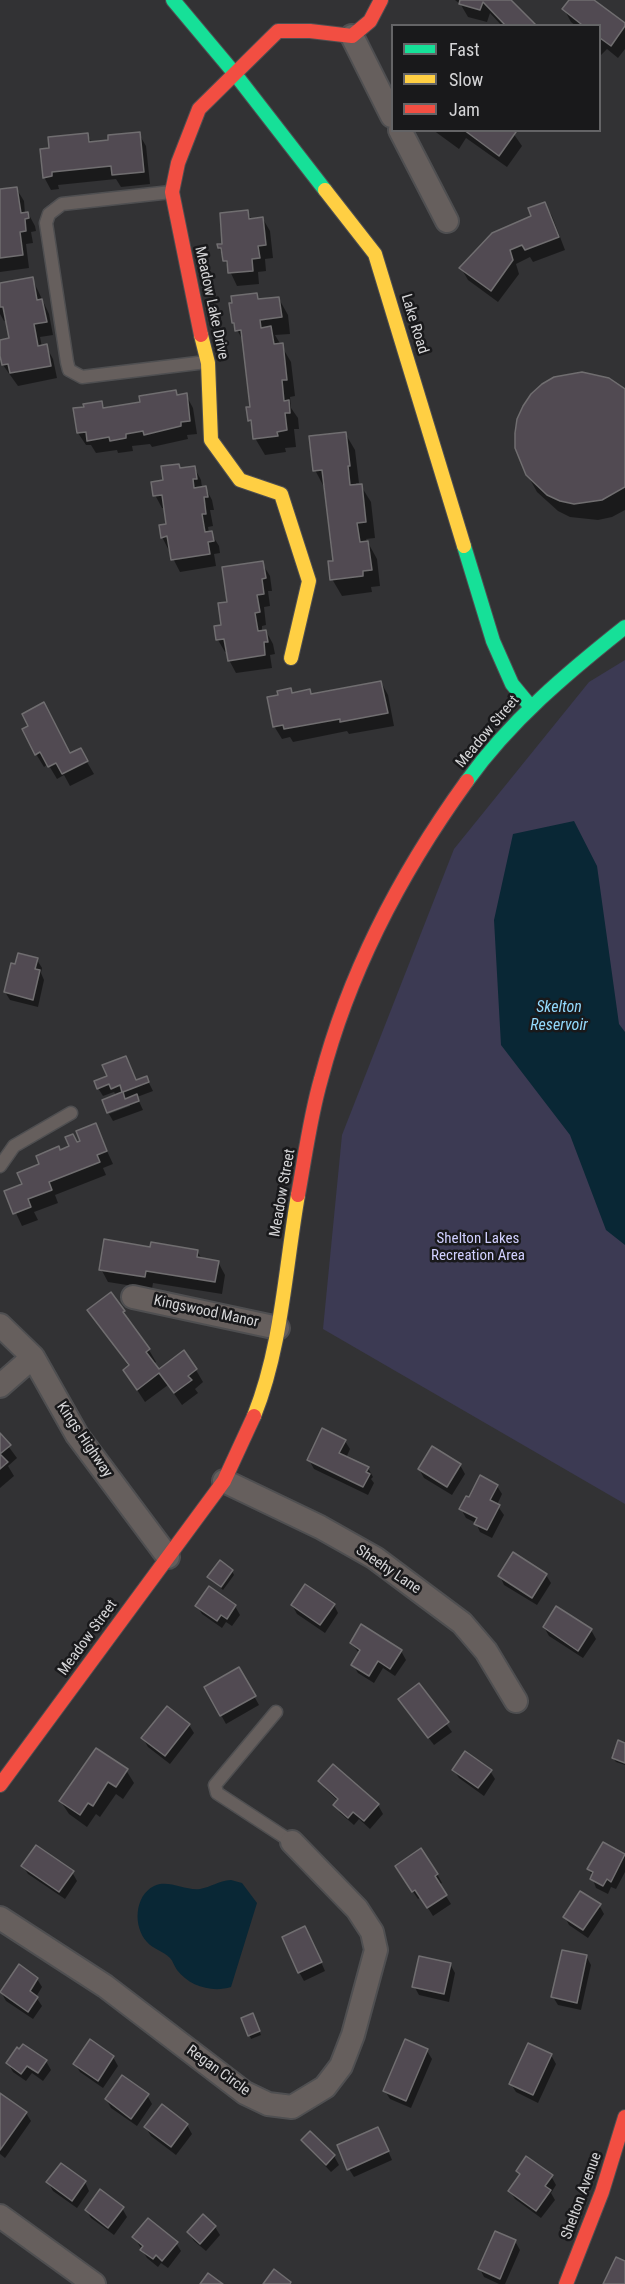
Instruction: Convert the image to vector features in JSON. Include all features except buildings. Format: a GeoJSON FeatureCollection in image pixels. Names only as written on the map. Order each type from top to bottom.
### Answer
{"type":"FeatureCollection","features":[{"type":"Feature","properties":{"kind":"street","name":"Lake Road"},"geometry":{"type":"LineString","coordinates":[[173,0],[235,74],[375,254],[493,641],[512,684],[531,707]]}},
{"type":"Feature","properties":{"kind":"street"},"geometry":{"type":"LineString","coordinates":[[381,0],[370,21],[351,36],[391,112]]}},
{"type":"Feature","properties":{"kind":"street","name":"Meadow Lake Drive"},"geometry":{"type":"LineString","coordinates":[[291,658],[309,581],[281,495],[240,480],[211,440],[208,362],[172,192],[178,163],[199,109],[278,31],[310,31],[351,36]]}},
{"type":"Feature","properties":{"kind":"street"},"geometry":{"type":"LineString","coordinates":[[401,132],[447,221]]}},
{"type":"Feature","properties":{"kind":"street","name":"Meadow Street"},"geometry":{"type":"LineString","coordinates":[[0,1785],[224,1481],[251,1427],[266,1382],[278,1328],[291,1238],[320,1081],[354,979],[397,891],[434,828],[481,764],[531,707],[579,662],[625,627]]}},
{"type":"Feature","properties":{"kind":"street","name":"Kingswood Manor"},"geometry":{"type":"LineString","coordinates":[[133,1297],[278,1328]]}},
{"type":"Feature","properties":{"kind":"street","name":"Kings Highway"},"geometry":{"type":"LineString","coordinates":[[0,1324],[33,1357],[77,1435],[168,1557]]}},
{"type":"Feature","properties":{"kind":"street"},"geometry":{"type":"LineString","coordinates":[[0,1386],[33,1357]]}},
{"type":"Feature","properties":{"kind":"street","name":"Sheehy Lane"},"geometry":{"type":"LineString","coordinates":[[224,1481],[320,1527],[375,1558],[462,1623],[486,1651],[516,1701]]}},
{"type":"Feature","properties":{"kind":"street","name":"Regan Circle"},"geometry":{"type":"LineString","coordinates":[[0,1918],[105,1986],[245,2093],[268,2103],[292,2107],[325,2087],[341,2066],[356,2025],[376,1950],[372,1932],[357,1909],[292,1842]]}},
{"type":"Feature","properties":{"kind":"street","name":"Shelton Avenue"},"geometry":{"type":"LineString","coordinates":[[566,2284],[597,2207],[625,2117]]}},
{"type":"Feature","properties":{"kind":"street"},"geometry":{"type":"LineString","coordinates":[[0,2216],[94,2284]]}},
{"type":"Feature","properties":{"kind":"lane"},"geometry":{"type":"LineString","coordinates":[[172,192],[62,204],[49,214],[46,223],[67,362],[69,370],[82,377],[208,362]]}},
{"type":"Feature","properties":{"kind":"lane"},"geometry":{"type":"LineString","coordinates":[[0,1166],[14,1146],[71,1113]]}},
{"type":"Feature","properties":{"kind":"lane"},"geometry":{"type":"LineString","coordinates":[[276,1712],[215,1785],[217,1793],[292,1842]]}},
{"type":"Feature","properties":{"kind":"green space","name":"Shelton Lakes Recreation Area"},"geometry":{"type":"Polygon","coordinates":[[[625,660],[625,1504],[323,1329],[342,1135],[454,849],[589,682],[625,660]]]}},
{"type":"Feature","properties":{"kind":"water","name":"Skelton Reservoir"},"geometry":{"type":"Polygon","coordinates":[[[574,821],[597,866],[619,1024],[625,1032],[625,1245],[606,1230],[570,1135],[501,1045],[494,920],[513,834],[574,821]]]}},
{"type":"Feature","properties":{"kind":"water"},"geometry":{"type":"Polygon","coordinates":[[[231,1880],[242,1883],[257,1903],[231,1987],[216,1989],[201,1987],[182,1976],[170,1958],[142,1936],[138,1920],[139,1904],[147,1891],[159,1884],[200,1889],[231,1880]]]}},
{"type":"Feature","properties":{"kind":"traffic: fast"},"geometry":{"type":"LineString","coordinates":[[173,0],[235,74],[325,190]]}},
{"type":"Feature","properties":{"kind":"traffic: fast"},"geometry":{"type":"LineString","coordinates":[[464,546],[493,641],[512,684],[531,707]]}},
{"type":"Feature","properties":{"kind":"traffic: fast"},"geometry":{"type":"LineString","coordinates":[[467,781],[502,738],[540,699],[625,627]]}},
{"type":"Feature","properties":{"kind":"traffic: slow"},"geometry":{"type":"LineString","coordinates":[[325,190],[375,254],[464,546]]}},
{"type":"Feature","properties":{"kind":"traffic: slow"},"geometry":{"type":"LineString","coordinates":[[201,335],[208,363],[211,440],[240,480],[281,494],[309,581],[291,658]]}},
{"type":"Feature","properties":{"kind":"traffic: slow"},"geometry":{"type":"LineString","coordinates":[[254,1416],[277,1335],[298,1195]]}},
{"type":"Feature","properties":{"kind":"traffic: jam"},"geometry":{"type":"LineString","coordinates":[[201,335],[172,192],[178,163],[199,109],[278,31],[310,31],[352,36],[370,21],[381,0]]}},
{"type":"Feature","properties":{"kind":"traffic: jam"},"geometry":{"type":"LineString","coordinates":[[298,1195],[317,1093],[346,1000],[362,961],[400,887],[443,815],[467,781]]}},
{"type":"Feature","properties":{"kind":"traffic: jam"},"geometry":{"type":"LineString","coordinates":[[0,1785],[224,1481],[254,1416]]}},
{"type":"Feature","properties":{"kind":"traffic: jam"},"geometry":{"type":"LineString","coordinates":[[566,2284],[602,2192],[625,2117]]}}]}
